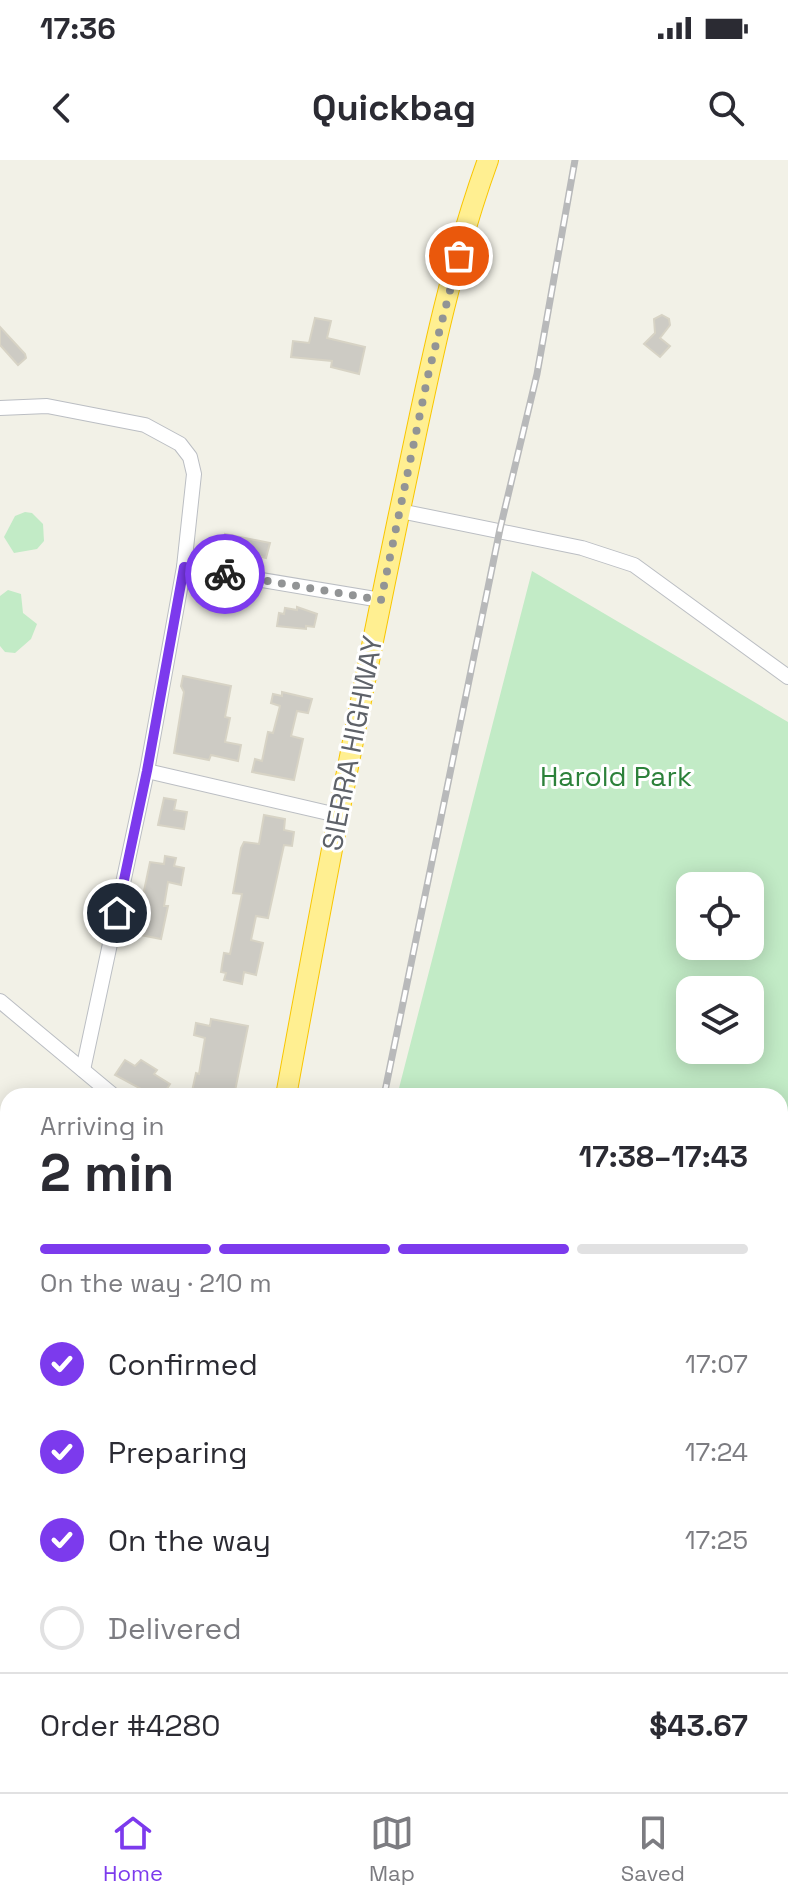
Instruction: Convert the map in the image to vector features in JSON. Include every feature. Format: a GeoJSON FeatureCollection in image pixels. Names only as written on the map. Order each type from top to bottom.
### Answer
{"type":"FeatureCollection","features":[{"type":"Feature","properties":{"kind":"highway","name":"SIERRA HIGHWAY"},"geometry":{"type":"LineString","coordinates":[[287,1088],[337,815],[429,371],[474,198],[488,160]]}},
{"type":"Feature","properties":{"kind":"street"},"geometry":{"type":"LineString","coordinates":[[0,408],[47,406],[145,425],[180,444],[190,457],[194,474],[184,567],[147,771],[83,1070]]}},
{"type":"Feature","properties":{"kind":"street"},"geometry":{"type":"LineString","coordinates":[[400,511],[582,548],[634,565],[788,677]]}},
{"type":"Feature","properties":{"kind":"street"},"geometry":{"type":"LineString","coordinates":[[184,567],[381,600]]}},
{"type":"Feature","properties":{"kind":"street"},"geometry":{"type":"LineString","coordinates":[[147,771],[337,815]]}},
{"type":"Feature","properties":{"kind":"street"},"geometry":{"type":"LineString","coordinates":[[0,1001],[104,1088]]}},
{"type":"Feature","properties":{"kind":"green space"},"geometry":{"type":"Polygon","coordinates":[[[32,513],[43,524],[44,541],[37,549],[14,553],[4,537],[15,516],[32,513]]]}},
{"type":"Feature","properties":{"kind":"green space","name":"Harold Park"},"geometry":{"type":"Polygon","coordinates":[[[532,571],[788,722],[788,1088],[399,1088],[532,571]]]}},
{"type":"Feature","properties":{"kind":"green space"},"geometry":{"type":"Polygon","coordinates":[[[8,590],[21,594],[23,613],[37,624],[31,639],[15,653],[5,652],[0,646],[0,596],[8,590]]]}},
{"type":"Feature","properties":{"kind":"building"},"geometry":{"type":"Polygon","coordinates":[[[662,315],[669,319],[670,325],[660,338],[670,346],[660,357],[644,344],[655,333],[654,319],[662,315]]]}},
{"type":"Feature","properties":{"kind":"building"},"geometry":{"type":"Polygon","coordinates":[[[315,318],[331,321],[327,338],[365,347],[359,374],[331,367],[332,361],[291,357],[293,341],[309,343],[315,318]]]}},
{"type":"Feature","properties":{"kind":"building"},"geometry":{"type":"Polygon","coordinates":[[[0,327],[25,354],[26,358],[18,365],[0,345],[0,327]]]}},
{"type":"Feature","properties":{"kind":"building"},"geometry":{"type":"Polygon","coordinates":[[[225,534],[270,543],[266,558],[222,548],[225,534]]]}},
{"type":"Feature","properties":{"kind":"building"},"geometry":{"type":"Polygon","coordinates":[[[297,607],[317,614],[314,627],[277,626],[279,613],[284,614],[285,608],[297,610],[297,607]]]}},
{"type":"Feature","properties":{"kind":"building"},"geometry":{"type":"Polygon","coordinates":[[[183,676],[231,686],[225,717],[230,718],[225,742],[241,745],[238,761],[211,755],[209,760],[174,753],[184,692],[181,686],[183,676]]]}},
{"type":"Feature","properties":{"kind":"building"},"geometry":{"type":"Polygon","coordinates":[[[282,692],[312,699],[308,713],[297,711],[291,736],[303,739],[294,780],[252,772],[255,759],[262,761],[268,732],[273,733],[280,706],[271,703],[273,694],[282,696],[282,692]]]}},
{"type":"Feature","properties":{"kind":"building"},"geometry":{"type":"Polygon","coordinates":[[[164,798],[176,800],[174,810],[187,812],[184,829],[158,825],[164,798]]]}},
{"type":"Feature","properties":{"kind":"building"},"geometry":{"type":"Polygon","coordinates":[[[264,815],[285,819],[284,830],[294,832],[292,846],[284,845],[268,918],[256,916],[251,940],[263,943],[256,975],[244,972],[242,984],[224,980],[226,973],[221,972],[224,953],[230,954],[242,894],[233,893],[241,848],[244,842],[259,844],[264,815]]]}},
{"type":"Feature","properties":{"kind":"building"},"geometry":{"type":"Polygon","coordinates":[[[165,856],[176,858],[174,866],[184,868],[181,885],[168,882],[164,906],[168,906],[161,939],[135,934],[150,862],[164,864],[165,856]]]}},
{"type":"Feature","properties":{"kind":"building"},"geometry":{"type":"Polygon","coordinates":[[[211,1019],[248,1026],[236,1088],[193,1088],[196,1073],[199,1074],[205,1038],[194,1035],[196,1023],[210,1026],[211,1019]]]}},
{"type":"Feature","properties":{"kind":"building"},"geometry":{"type":"Polygon","coordinates":[[[125,1060],[135,1066],[141,1060],[157,1070],[154,1074],[170,1084],[167,1088],[139,1088],[115,1075],[125,1060]]]}},
{"type":"Feature","properties":{"kind":"railway"},"geometry":{"type":"LineString","coordinates":[[386,1088],[500,529],[537,374],[575,160]]}},
{"type":"Feature","properties":{"kind":"way so far"},"geometry":{"type":"LineString","coordinates":[[225,574],[381,600],[429,371],[459,256]]}},
{"type":"Feature","properties":{"kind":"route"},"geometry":{"type":"LineString","coordinates":[[117,913],[147,771],[184,567],[225,574]]}}]}
